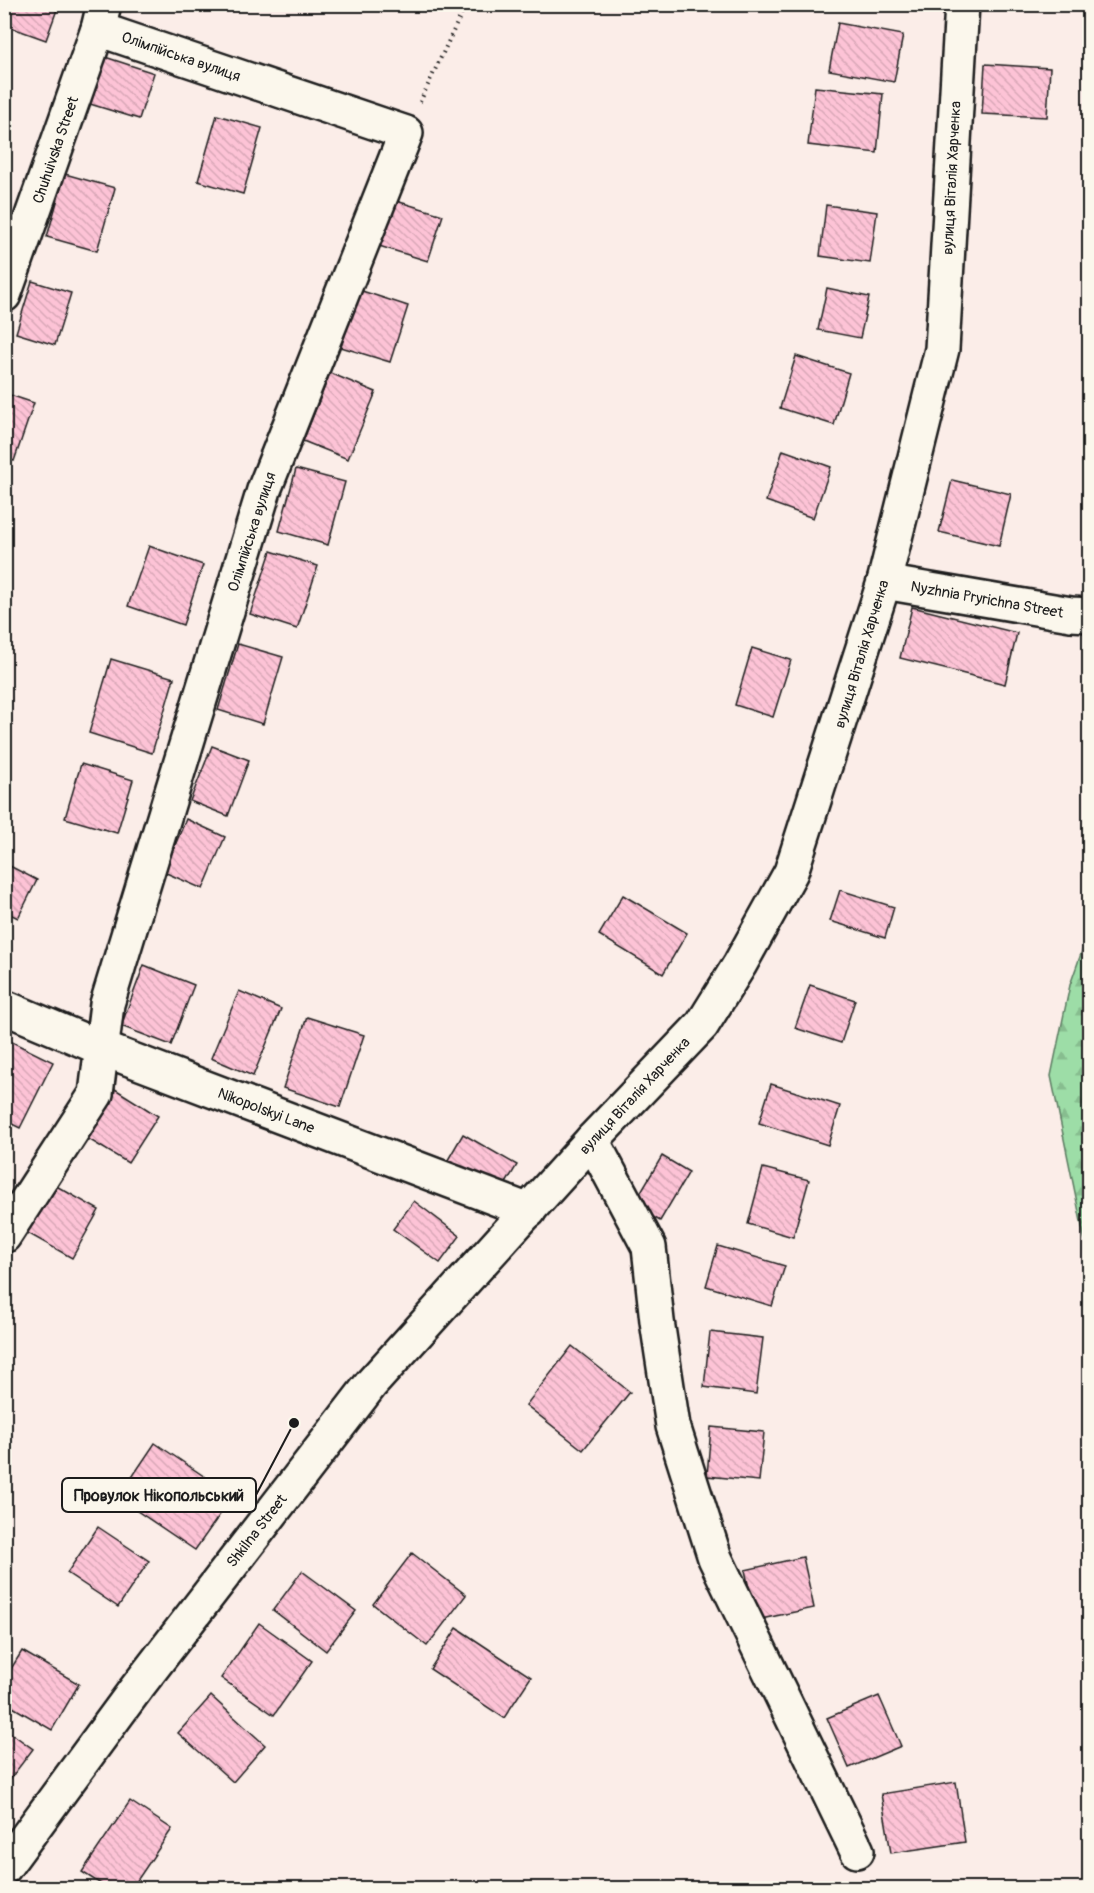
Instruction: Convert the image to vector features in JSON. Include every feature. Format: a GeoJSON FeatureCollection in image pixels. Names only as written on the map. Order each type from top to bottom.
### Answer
{"type":"FeatureCollection","features":[{"type":"Feature","properties":{"kind":"street","name":"вулиця Віталія Харченка"},"geometry":{"type":"LineString","coordinates":[[529,1211],[592,1140],[702,1025],[741,964],[791,872],[884,582],[942,349],[962,4]]}},
{"type":"Feature","properties":{"kind":"street","name":"Олімпійська вулиця"},"geometry":{"type":"LineString","coordinates":[[4,1236],[96,1094],[107,1004],[264,490],[406,133],[101,17]]}},
{"type":"Feature","properties":{"kind":"street","name":"Chuhuivska Street"},"geometry":{"type":"LineString","coordinates":[[4,295],[101,17]]}},
{"type":"Feature","properties":{"kind":"street","name":"Nyzhnia Pryrichna Street"},"geometry":{"type":"LineString","coordinates":[[884,582],[1071,614],[1089,615]]}},
{"type":"Feature","properties":{"kind":"street","name":"Nikopolskyi Lane"},"geometry":{"type":"LineString","coordinates":[[4,1007],[102,1048],[529,1211]]}},
{"type":"Feature","properties":{"kind":"street"},"geometry":{"type":"LineString","coordinates":[[592,1140],[650,1247],[657,1320],[673,1426],[716,1558],[857,1851]]}},
{"type":"Feature","properties":{"kind":"street","name":"Shkilna Street"},"geometry":{"type":"LineString","coordinates":[[4,1868],[135,1690],[371,1384],[529,1211]]}},
{"type":"Feature","properties":{"kind":"path"},"geometry":{"type":"LineString","coordinates":[[406,133],[466,4]]}},
{"type":"Feature","properties":{"kind":"green space"},"geometry":{"type":"Polygon","coordinates":[[[1089,931],[1089,1248],[1086,1246],[1051,1076],[1070,985],[1089,931]]]}},
{"type":"Feature","properties":{"kind":"building"},"geometry":{"type":"Polygon","coordinates":[[[9,4],[59,4],[46,40],[4,25],[4,17],[9,4]]]}},
{"type":"Feature","properties":{"kind":"building"},"geometry":{"type":"Polygon","coordinates":[[[997,4],[1048,4],[1048,9],[997,4]]]}},
{"type":"Feature","properties":{"kind":"building"},"geometry":{"type":"Polygon","coordinates":[[[838,23],[903,35],[894,82],[829,70],[838,23]]]}},
{"type":"Feature","properties":{"kind":"building"},"geometry":{"type":"Polygon","coordinates":[[[105,57],[154,73],[139,119],[90,104],[105,57]]]}},
{"type":"Feature","properties":{"kind":"building"},"geometry":{"type":"Polygon","coordinates":[[[985,64],[1050,68],[1047,117],[982,114],[985,64]]]}},
{"type":"Feature","properties":{"kind":"building"},"geometry":{"type":"Polygon","coordinates":[[[815,87],[883,94],[877,153],[808,145],[815,87]]]}},
{"type":"Feature","properties":{"kind":"building"},"geometry":{"type":"Polygon","coordinates":[[[217,115],[262,128],[243,194],[198,181],[217,115]]]}},
{"type":"Feature","properties":{"kind":"building"},"geometry":{"type":"Polygon","coordinates":[[[65,174],[115,188],[97,251],[47,237],[65,174]]]}},
{"type":"Feature","properties":{"kind":"building"},"geometry":{"type":"Polygon","coordinates":[[[393,200],[443,215],[428,261],[379,246],[393,200]]]}},
{"type":"Feature","properties":{"kind":"building"},"geometry":{"type":"Polygon","coordinates":[[[826,205],[877,212],[870,263],[820,256],[826,205]]]}},
{"type":"Feature","properties":{"kind":"building"},"geometry":{"type":"Polygon","coordinates":[[[32,281],[71,293],[55,345],[16,333],[32,281]]]}},
{"type":"Feature","properties":{"kind":"building"},"geometry":{"type":"Polygon","coordinates":[[[827,288],[869,297],[860,338],[818,330],[827,288]]]}},
{"type":"Feature","properties":{"kind":"building"},"geometry":{"type":"Polygon","coordinates":[[[359,290],[408,306],[390,362],[341,347],[359,290]]]}},
{"type":"Feature","properties":{"kind":"building"},"geometry":{"type":"Polygon","coordinates":[[[796,356],[849,373],[834,425],[780,408],[796,356]]]}},
{"type":"Feature","properties":{"kind":"building"},"geometry":{"type":"Polygon","coordinates":[[[330,373],[376,392],[348,459],[303,441],[330,373]]]}},
{"type":"Feature","properties":{"kind":"building"},"geometry":{"type":"Polygon","coordinates":[[[4,393],[34,403],[14,461],[4,458],[4,393]]]}},
{"type":"Feature","properties":{"kind":"building"},"geometry":{"type":"Polygon","coordinates":[[[783,450],[831,467],[813,518],[766,501],[783,450]]]}},
{"type":"Feature","properties":{"kind":"building"},"geometry":{"type":"Polygon","coordinates":[[[296,469],[345,482],[328,545],[279,531],[296,469]]]}},
{"type":"Feature","properties":{"kind":"building"},"geometry":{"type":"Polygon","coordinates":[[[952,480],[1011,494],[999,546],[939,532],[952,480]]]}},
{"type":"Feature","properties":{"kind":"building"},"geometry":{"type":"Polygon","coordinates":[[[149,546],[203,565],[183,625],[128,606],[149,546]]]}},
{"type":"Feature","properties":{"kind":"building"},"geometry":{"type":"Polygon","coordinates":[[[271,551],[318,566],[297,629],[250,614],[271,551]]]}},
{"type":"Feature","properties":{"kind":"building"},"geometry":{"type":"Polygon","coordinates":[[[912,607],[1017,633],[1005,684],[900,658],[912,607]]]}},
{"type":"Feature","properties":{"kind":"building"},"geometry":{"type":"Polygon","coordinates":[[[238,644],[283,657],[263,724],[218,710],[238,644]]]}},
{"type":"Feature","properties":{"kind":"building"},"geometry":{"type":"Polygon","coordinates":[[[752,648],[791,660],[773,717],[735,705],[752,648]]]}},
{"type":"Feature","properties":{"kind":"building"},"geometry":{"type":"Polygon","coordinates":[[[111,659],[174,678],[152,753],[89,733],[111,659]]]}},
{"type":"Feature","properties":{"kind":"building"},"geometry":{"type":"Polygon","coordinates":[[[212,746],[249,760],[228,816],[190,801],[212,746]]]}},
{"type":"Feature","properties":{"kind":"building"},"geometry":{"type":"Polygon","coordinates":[[[81,764],[133,780],[117,833],[65,818],[81,764]]]}},
{"type":"Feature","properties":{"kind":"building"},"geometry":{"type":"Polygon","coordinates":[[[186,819],[225,837],[203,889],[164,872],[186,819]]]}},
{"type":"Feature","properties":{"kind":"building"},"geometry":{"type":"Polygon","coordinates":[[[4,863],[37,880],[18,918],[4,911],[4,863]]]}},
{"type":"Feature","properties":{"kind":"building"},"geometry":{"type":"Polygon","coordinates":[[[840,890],[894,907],[885,938],[830,921],[840,890]]]}},
{"type":"Feature","properties":{"kind":"building"},"geometry":{"type":"Polygon","coordinates":[[[623,895],[687,933],[663,974],[599,935],[623,895]]]}},
{"type":"Feature","properties":{"kind":"building"},"geometry":{"type":"Polygon","coordinates":[[[144,965],[194,985],[171,1045],[121,1026],[144,965]]]}},
{"type":"Feature","properties":{"kind":"building"},"geometry":{"type":"Polygon","coordinates":[[[810,985],[855,1000],[841,1043],[795,1028],[810,985]]]}},
{"type":"Feature","properties":{"kind":"building"},"geometry":{"type":"Polygon","coordinates":[[[239,991],[281,1009],[253,1076],[211,1058],[239,991]]]}},
{"type":"Feature","properties":{"kind":"building"},"geometry":{"type":"Polygon","coordinates":[[[307,1017],[364,1035],[340,1107],[283,1088],[307,1017]]]}},
{"type":"Feature","properties":{"kind":"building"},"geometry":{"type":"Polygon","coordinates":[[[4,1038],[53,1062],[20,1128],[4,1120],[4,1038]]]}},
{"type":"Feature","properties":{"kind":"building"},"geometry":{"type":"Polygon","coordinates":[[[771,1084],[840,1106],[828,1145],[759,1123],[771,1084]]]}},
{"type":"Feature","properties":{"kind":"building"},"geometry":{"type":"Polygon","coordinates":[[[115,1089],[158,1116],[128,1163],[85,1137],[115,1089]]]}},
{"type":"Feature","properties":{"kind":"building"},"geometry":{"type":"Polygon","coordinates":[[[463,1134],[517,1165],[499,1195],[445,1165],[463,1134]]]}},
{"type":"Feature","properties":{"kind":"building"},"geometry":{"type":"Polygon","coordinates":[[[662,1156],[689,1172],[660,1221],[633,1205],[662,1156]]]}},
{"type":"Feature","properties":{"kind":"building"},"geometry":{"type":"Polygon","coordinates":[[[763,1168],[809,1180],[793,1237],[748,1224],[763,1168]]]}},
{"type":"Feature","properties":{"kind":"building"},"geometry":{"type":"Polygon","coordinates":[[[51,1183],[99,1210],[72,1258],[24,1231],[51,1183]]]}},
{"type":"Feature","properties":{"kind":"building"},"geometry":{"type":"Polygon","coordinates":[[[414,1201],[460,1236],[440,1263],[393,1229],[414,1201]]]}},
{"type":"Feature","properties":{"kind":"building"},"geometry":{"type":"Polygon","coordinates":[[[718,1246],[785,1266],[772,1306],[706,1286],[718,1246]]]}},
{"type":"Feature","properties":{"kind":"building"},"geometry":{"type":"Polygon","coordinates":[[[710,1332],[763,1338],[756,1394],[704,1387],[710,1332]]]}},
{"type":"Feature","properties":{"kind":"building"},"geometry":{"type":"Polygon","coordinates":[[[572,1346],[630,1392],[583,1450],[526,1405],[572,1346]]]}},
{"type":"Feature","properties":{"kind":"building"},"geometry":{"type":"Polygon","coordinates":[[[711,1427],[764,1432],[759,1481],[707,1476],[711,1427]]]}},
{"type":"Feature","properties":{"kind":"building"},"geometry":{"type":"Polygon","coordinates":[[[155,1443],[233,1496],[195,1550],[118,1498],[155,1443]]]}},
{"type":"Feature","properties":{"kind":"building"},"geometry":{"type":"Polygon","coordinates":[[[98,1527],[149,1561],[118,1607],[67,1573],[98,1527]]]}},
{"type":"Feature","properties":{"kind":"building"},"geometry":{"type":"Polygon","coordinates":[[[412,1553],[466,1595],[427,1646],[373,1604],[412,1553]]]}},
{"type":"Feature","properties":{"kind":"building"},"geometry":{"type":"Polygon","coordinates":[[[803,1557],[814,1608],[756,1620],[745,1570],[803,1557]]]}},
{"type":"Feature","properties":{"kind":"building"},"geometry":{"type":"Polygon","coordinates":[[[302,1571],[356,1611],[326,1651],[273,1610],[302,1571]]]}},
{"type":"Feature","properties":{"kind":"building"},"geometry":{"type":"Polygon","coordinates":[[[259,1623],[312,1661],[274,1715],[221,1678],[259,1623]]]}},
{"type":"Feature","properties":{"kind":"building"},"geometry":{"type":"Polygon","coordinates":[[[457,1628],[531,1677],[504,1718],[430,1669],[457,1628]]]}},
{"type":"Feature","properties":{"kind":"building"},"geometry":{"type":"Polygon","coordinates":[[[22,1651],[79,1684],[52,1730],[4,1702],[4,1680],[22,1651]]]}},
{"type":"Feature","properties":{"kind":"building"},"geometry":{"type":"Polygon","coordinates":[[[211,1696],[265,1745],[233,1782],[178,1733],[211,1696]]]}},
{"type":"Feature","properties":{"kind":"building"},"geometry":{"type":"Polygon","coordinates":[[[879,1696],[901,1746],[849,1768],[827,1718],[879,1696]]]}},
{"type":"Feature","properties":{"kind":"building"},"geometry":{"type":"Polygon","coordinates":[[[4,1728],[33,1749],[4,1787],[4,1728]]]}},
{"type":"Feature","properties":{"kind":"building"},"geometry":{"type":"Polygon","coordinates":[[[956,1782],[965,1842],[891,1853],[881,1794],[956,1782]]]}},
{"type":"Feature","properties":{"kind":"building"},"geometry":{"type":"Polygon","coordinates":[[[130,1801],[172,1829],[132,1888],[107,1888],[82,1872],[130,1801]]]}},
{"type":"Feature","properties":{"kind":"place","name":"Провулок Нікопольський"},"geometry":{"type":"Point","coordinates":[294,1423]}}]}
